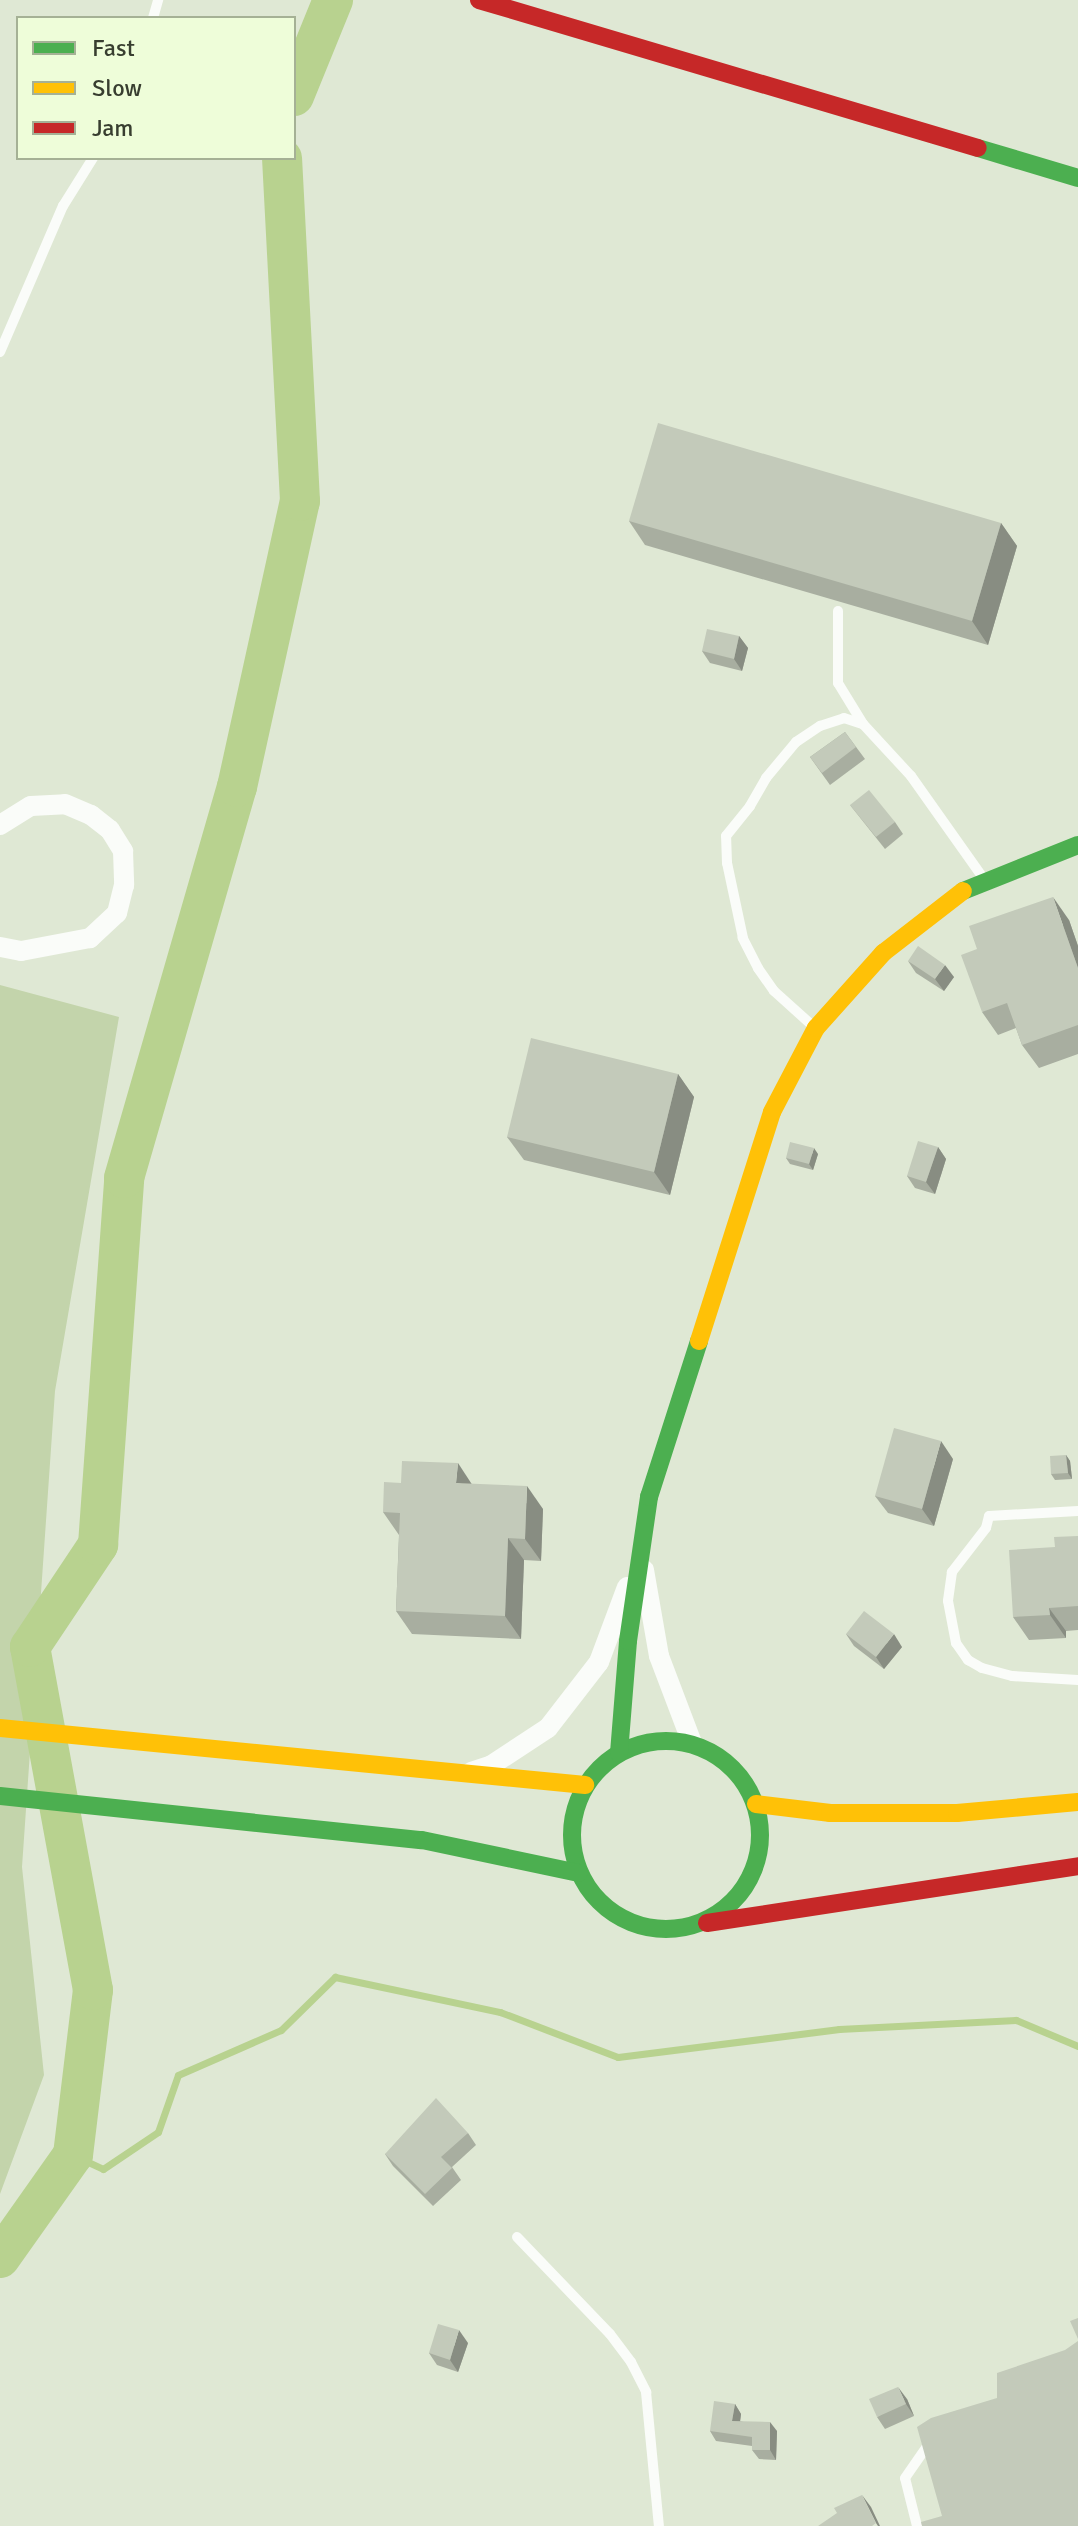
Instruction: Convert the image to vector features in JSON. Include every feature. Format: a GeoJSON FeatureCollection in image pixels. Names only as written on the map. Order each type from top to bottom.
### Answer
{"type":"FeatureCollection","features":[{"type":"Feature","properties":{"kind":"street"},"geometry":{"type":"LineString","coordinates":[[479,0],[1078,178]]}},
{"type":"Feature","properties":{"kind":"street"},"geometry":{"type":"LineString","coordinates":[[0,825],[31,806],[65,804],[91,815],[110,830],[123,851],[124,885],[117,913],[90,938],[21,951],[0,947]]}},
{"type":"Feature","properties":{"kind":"street"},"geometry":{"type":"LineString","coordinates":[[619,1753],[628,1641],[649,1497],[772,1112],[816,1028],[883,953],[969,887],[1078,845]]}},
{"type":"Feature","properties":{"kind":"street"},"geometry":{"type":"LineString","coordinates":[[641,1550],[659,1656],[692,1743]]}},
{"type":"Feature","properties":{"kind":"street"},"geometry":{"type":"LineString","coordinates":[[468,1773],[490,1766],[548,1728],[557,1717],[599,1662],[641,1550]]}},
{"type":"Feature","properties":{"kind":"street"},"geometry":{"type":"LineString","coordinates":[[0,1728],[585,1785]]}},
{"type":"Feature","properties":{"kind":"street"},"geometry":{"type":"LineString","coordinates":[[690,1926],[719,1913],[741,1893],[756,1865],[761,1835],[756,1804],[742,1777],[719,1756],[692,1743],[661,1740],[631,1746],[605,1762],[585,1785],[573,1813],[571,1843],[579,1873],[593,1895],[613,1913],[637,1925],[664,1929],[690,1926],[1078,1866]]}},
{"type":"Feature","properties":{"kind":"street"},"geometry":{"type":"LineString","coordinates":[[0,1796],[422,1840],[579,1873]]}},
{"type":"Feature","properties":{"kind":"street"},"geometry":{"type":"LineString","coordinates":[[756,1804],[830,1813],[957,1813],[1078,1802]]}},
{"type":"Feature","properties":{"kind":"lane"},"geometry":{"type":"LineString","coordinates":[[0,352],[63,206],[92,160]]}},
{"type":"Feature","properties":{"kind":"lane"},"geometry":{"type":"LineString","coordinates":[[838,611],[838,683],[863,724],[950,827],[985,881]]}},
{"type":"Feature","properties":{"kind":"lane"},"geometry":{"type":"LineString","coordinates":[[816,1028],[774,991],[743,938],[727,863],[726,836],[796,742],[820,726],[844,718],[863,724]]}},
{"type":"Feature","properties":{"kind":"lane"},"geometry":{"type":"LineString","coordinates":[[1078,1511],[989,1516],[986,1528],[952,1572],[948,1601],[956,1643],[968,1660],[1012,1676],[1078,1680]]}},
{"type":"Feature","properties":{"kind":"lane"},"geometry":{"type":"LineString","coordinates":[[517,2237],[610,2334],[631,2362],[646,2392],[659,2526]]}},
{"type":"Feature","properties":{"kind":"lane"},"geometry":{"type":"LineString","coordinates":[[917,2526],[905,2478],[927,2444],[939,2435]]}},
{"type":"Feature","properties":{"kind":"green space"},"geometry":{"type":"Polygon","coordinates":[[[0,985],[119,1017],[55,1391],[22,1867],[44,2075],[0,2194],[0,985]]]}},
{"type":"Feature","properties":{"kind":"building"},"geometry":{"type":"Polygon","coordinates":[[[658,423],[1001,523],[972,621],[629,521],[658,423]]]}},
{"type":"Feature","properties":{"kind":"building"},"geometry":{"type":"Polygon","coordinates":[[[707,629],[739,636],[734,659],[702,651],[707,629]]]}},
{"type":"Feature","properties":{"kind":"building"},"geometry":{"type":"Polygon","coordinates":[[[845,732],[856,747],[822,773],[810,757],[845,732]]]}},
{"type":"Feature","properties":{"kind":"building"},"geometry":{"type":"Polygon","coordinates":[[[869,790],[895,822],[876,837],[850,805],[869,790]]]}},
{"type":"Feature","properties":{"kind":"building"},"geometry":{"type":"Polygon","coordinates":[[[1053,897],[1078,968],[1078,1025],[1022,1045],[1007,1003],[982,1012],[961,955],[977,949],[969,926],[1053,897]]]}},
{"type":"Feature","properties":{"kind":"building"},"geometry":{"type":"Polygon","coordinates":[[[918,946],[945,965],[935,979],[908,961],[918,946]]]}},
{"type":"Feature","properties":{"kind":"building"},"geometry":{"type":"Polygon","coordinates":[[[531,1038],[678,1074],[654,1172],[507,1137],[531,1038]]]}},
{"type":"Feature","properties":{"kind":"building"},"geometry":{"type":"Polygon","coordinates":[[[918,1141],[938,1147],[926,1182],[907,1176],[918,1141]]]}},
{"type":"Feature","properties":{"kind":"building"},"geometry":{"type":"Polygon","coordinates":[[[790,1142],[814,1148],[809,1164],[786,1158],[790,1142]]]}},
{"type":"Feature","properties":{"kind":"building"},"geometry":{"type":"Polygon","coordinates":[[[894,1428],[941,1441],[922,1509],[875,1496],[894,1428]]]}},
{"type":"Feature","properties":{"kind":"building"},"geometry":{"type":"Polygon","coordinates":[[[1066,1455],[1068,1473],[1051,1474],[1050,1456],[1066,1455]]]}},
{"type":"Feature","properties":{"kind":"building"},"geometry":{"type":"Polygon","coordinates":[[[402,1461],[458,1463],[456,1483],[527,1486],[525,1539],[508,1538],[505,1616],[396,1611],[400,1513],[383,1512],[384,1482],[401,1483],[402,1461]]]}},
{"type":"Feature","properties":{"kind":"building"},"geometry":{"type":"Polygon","coordinates":[[[1078,1536],[1078,1606],[1049,1608],[1050,1615],[1013,1617],[1009,1550],[1055,1547],[1054,1537],[1078,1536]]]}},
{"type":"Feature","properties":{"kind":"building"},"geometry":{"type":"Polygon","coordinates":[[[864,1611],[894,1634],[876,1657],[846,1634],[864,1611]]]}},
{"type":"Feature","properties":{"kind":"building"},"geometry":{"type":"Polygon","coordinates":[[[436,2098],[468,2133],[441,2157],[452,2168],[425,2194],[385,2154],[436,2098]]]}},
{"type":"Feature","properties":{"kind":"building"},"geometry":{"type":"Polygon","coordinates":[[[1078,2318],[1078,2339],[1070,2321],[1078,2318]]]}},
{"type":"Feature","properties":{"kind":"building"},"geometry":{"type":"Polygon","coordinates":[[[438,2324],[459,2330],[450,2360],[429,2353],[438,2324]]]}},
{"type":"Feature","properties":{"kind":"building"},"geometry":{"type":"Polygon","coordinates":[[[1078,2341],[1078,2526],[922,2526],[921,2522],[942,2516],[917,2427],[931,2418],[997,2398],[997,2373],[1065,2350],[1078,2341]]]}},
{"type":"Feature","properties":{"kind":"building"},"geometry":{"type":"Polygon","coordinates":[[[898,2387],[906,2404],[877,2417],[869,2399],[898,2387]]]}},
{"type":"Feature","properties":{"kind":"building"},"geometry":{"type":"Polygon","coordinates":[[[714,2401],[735,2404],[732,2421],[770,2422],[770,2450],[752,2450],[752,2437],[710,2431],[714,2401]]]}},
{"type":"Feature","properties":{"kind":"building"},"geometry":{"type":"Polygon","coordinates":[[[862,2495],[876,2523],[872,2526],[818,2526],[837,2513],[834,2508],[862,2495]]]}},
{"type":"Feature","properties":{"kind":"waterway"},"geometry":{"type":"LineString","coordinates":[[296,91],[333,0]]}},
{"type":"Feature","properties":{"kind":"waterway"},"geometry":{"type":"LineString","coordinates":[[0,2258],[73,2155],[93,1990],[30,1647],[98,1545],[124,1178],[237,787],[300,501],[282,160]]}},
{"type":"Feature","properties":{"kind":"waterway"},"geometry":{"type":"LineString","coordinates":[[73,2155],[103,2169],[158,2132],[178,2075],[281,2030],[335,1977],[500,2012],[618,2057],[839,2029],[1016,2020],[1078,2046]]}},
{"type":"Feature","properties":{"kind":"traffic: fast"},"geometry":{"type":"LineString","coordinates":[[978,148],[1078,178]]}},
{"type":"Feature","properties":{"kind":"traffic: fast"},"geometry":{"type":"LineString","coordinates":[[963,891],[1078,845]]}},
{"type":"Feature","properties":{"kind":"traffic: fast"},"geometry":{"type":"LineString","coordinates":[[619,1753],[628,1641],[649,1497],[699,1341]]}},
{"type":"Feature","properties":{"kind":"traffic: fast"},"geometry":{"type":"LineString","coordinates":[[666,1741],[702,1748],[733,1768],[753,1799],[760,1835],[753,1871],[733,1902],[702,1922],[666,1929],[630,1922],[599,1902],[579,1871],[572,1835],[579,1799],[599,1768],[630,1748],[666,1741]]}},
{"type":"Feature","properties":{"kind":"traffic: fast"},"geometry":{"type":"LineString","coordinates":[[0,1796],[422,1840],[579,1873]]}},
{"type":"Feature","properties":{"kind":"traffic: slow"},"geometry":{"type":"LineString","coordinates":[[699,1341],[772,1112],[816,1028],[883,953],[963,891]]}},
{"type":"Feature","properties":{"kind":"traffic: slow"},"geometry":{"type":"LineString","coordinates":[[0,1728],[585,1785]]}},
{"type":"Feature","properties":{"kind":"traffic: slow"},"geometry":{"type":"LineString","coordinates":[[756,1804],[830,1813],[957,1813],[1078,1802]]}},
{"type":"Feature","properties":{"kind":"traffic: jam"},"geometry":{"type":"LineString","coordinates":[[479,0],[978,148]]}},
{"type":"Feature","properties":{"kind":"traffic: jam"},"geometry":{"type":"LineString","coordinates":[[707,1923],[1078,1866]]}}]}
